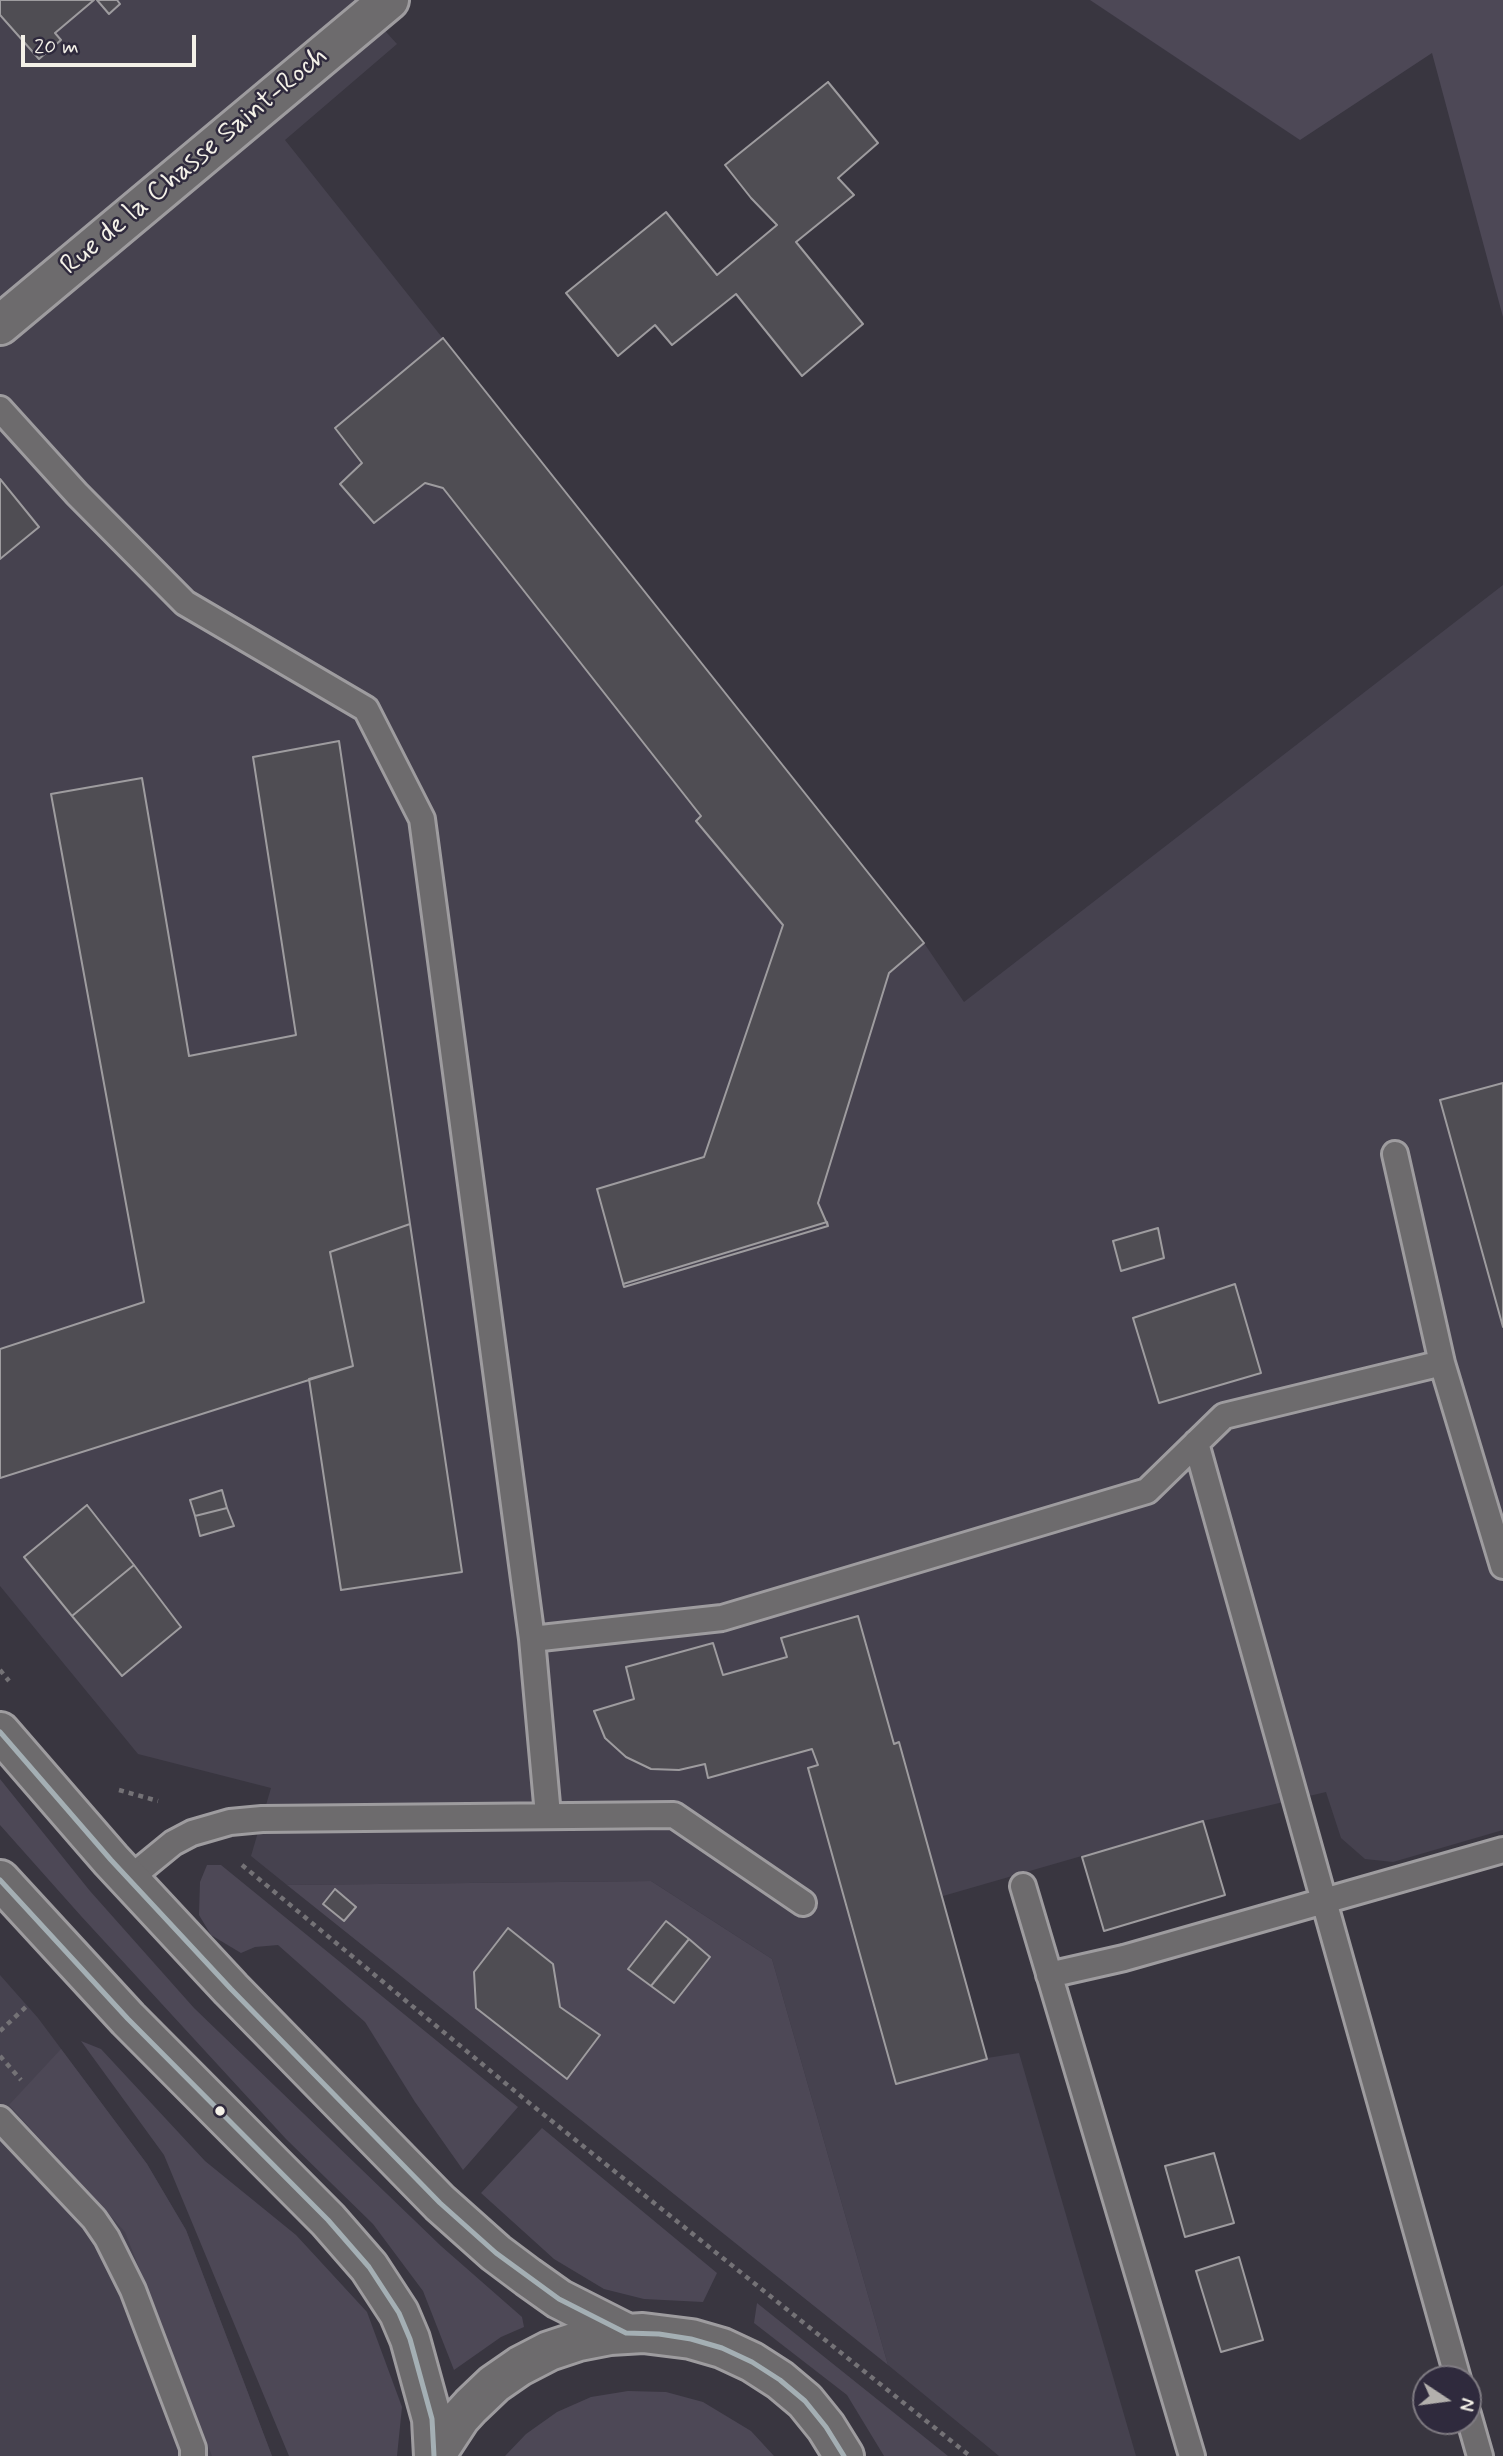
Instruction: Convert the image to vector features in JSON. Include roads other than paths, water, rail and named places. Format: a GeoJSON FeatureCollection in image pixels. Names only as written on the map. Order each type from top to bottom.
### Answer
{"type":"FeatureCollection","features":[{"type":"Feature","properties":{"kind":"main road","name":"Rue de la Chasse Saint-Roch"},"geometry":{"type":"LineString","coordinates":[[0,325],[389,0]]}},
{"type":"Feature","properties":{"kind":"main road"},"geometry":{"type":"LineString","coordinates":[[0,1732],[129,1879],[265,2025],[449,2212],[528,2277],[559,2298],[626,2333]]}},
{"type":"Feature","properties":{"kind":"main road"},"geometry":{"type":"LineString","coordinates":[[0,1881],[120,2010],[328,2220],[369,2267],[399,2313],[410,2339],[432,2419],[435,2456]]}},
{"type":"Feature","properties":{"kind":"main road"},"geometry":{"type":"LineString","coordinates":[[435,2456],[471,2406],[520,2366],[549,2351],[579,2341],[626,2333],[691,2339],[722,2348],[752,2362],[805,2401],[844,2456]]}},
{"type":"Feature","properties":{"kind":"lane"},"geometry":{"type":"LineString","coordinates":[[0,409],[77,494],[185,603],[366,709],[422,819],[532,1639],[548,1815]]}},
{"type":"Feature","properties":{"kind":"lane"},"geometry":{"type":"LineString","coordinates":[[1395,1154],[1442,1363],[1503,1566]]}},
{"type":"Feature","properties":{"kind":"lane"},"geometry":{"type":"LineString","coordinates":[[532,1639],[722,1618],[1147,1491],[1224,1416],[1442,1363]]}},
{"type":"Feature","properties":{"kind":"lane"},"geometry":{"type":"LineString","coordinates":[[1196,1443],[1454,2365]]}},
{"type":"Feature","properties":{"kind":"lane"},"geometry":{"type":"LineString","coordinates":[[129,1879],[173,1843],[199,1830],[230,1822],[262,1819],[674,1815],[803,1903]]}},
{"type":"Feature","properties":{"kind":"lane"},"geometry":{"type":"LineString","coordinates":[[1049,1975],[1124,1958],[1503,1850]]}},
{"type":"Feature","properties":{"kind":"lane"},"geometry":{"type":"LineString","coordinates":[[1024,1886],[1192,2456]]}},
{"type":"Feature","properties":{"kind":"lane"},"geometry":{"type":"LineString","coordinates":[[0,2119],[94,2219],[107,2238],[133,2290],[194,2456]]}},
{"type":"Feature","properties":{"kind":"lane"},"geometry":{"type":"LineString","coordinates":[[1474,2435],[1480,2456]]}}]}
